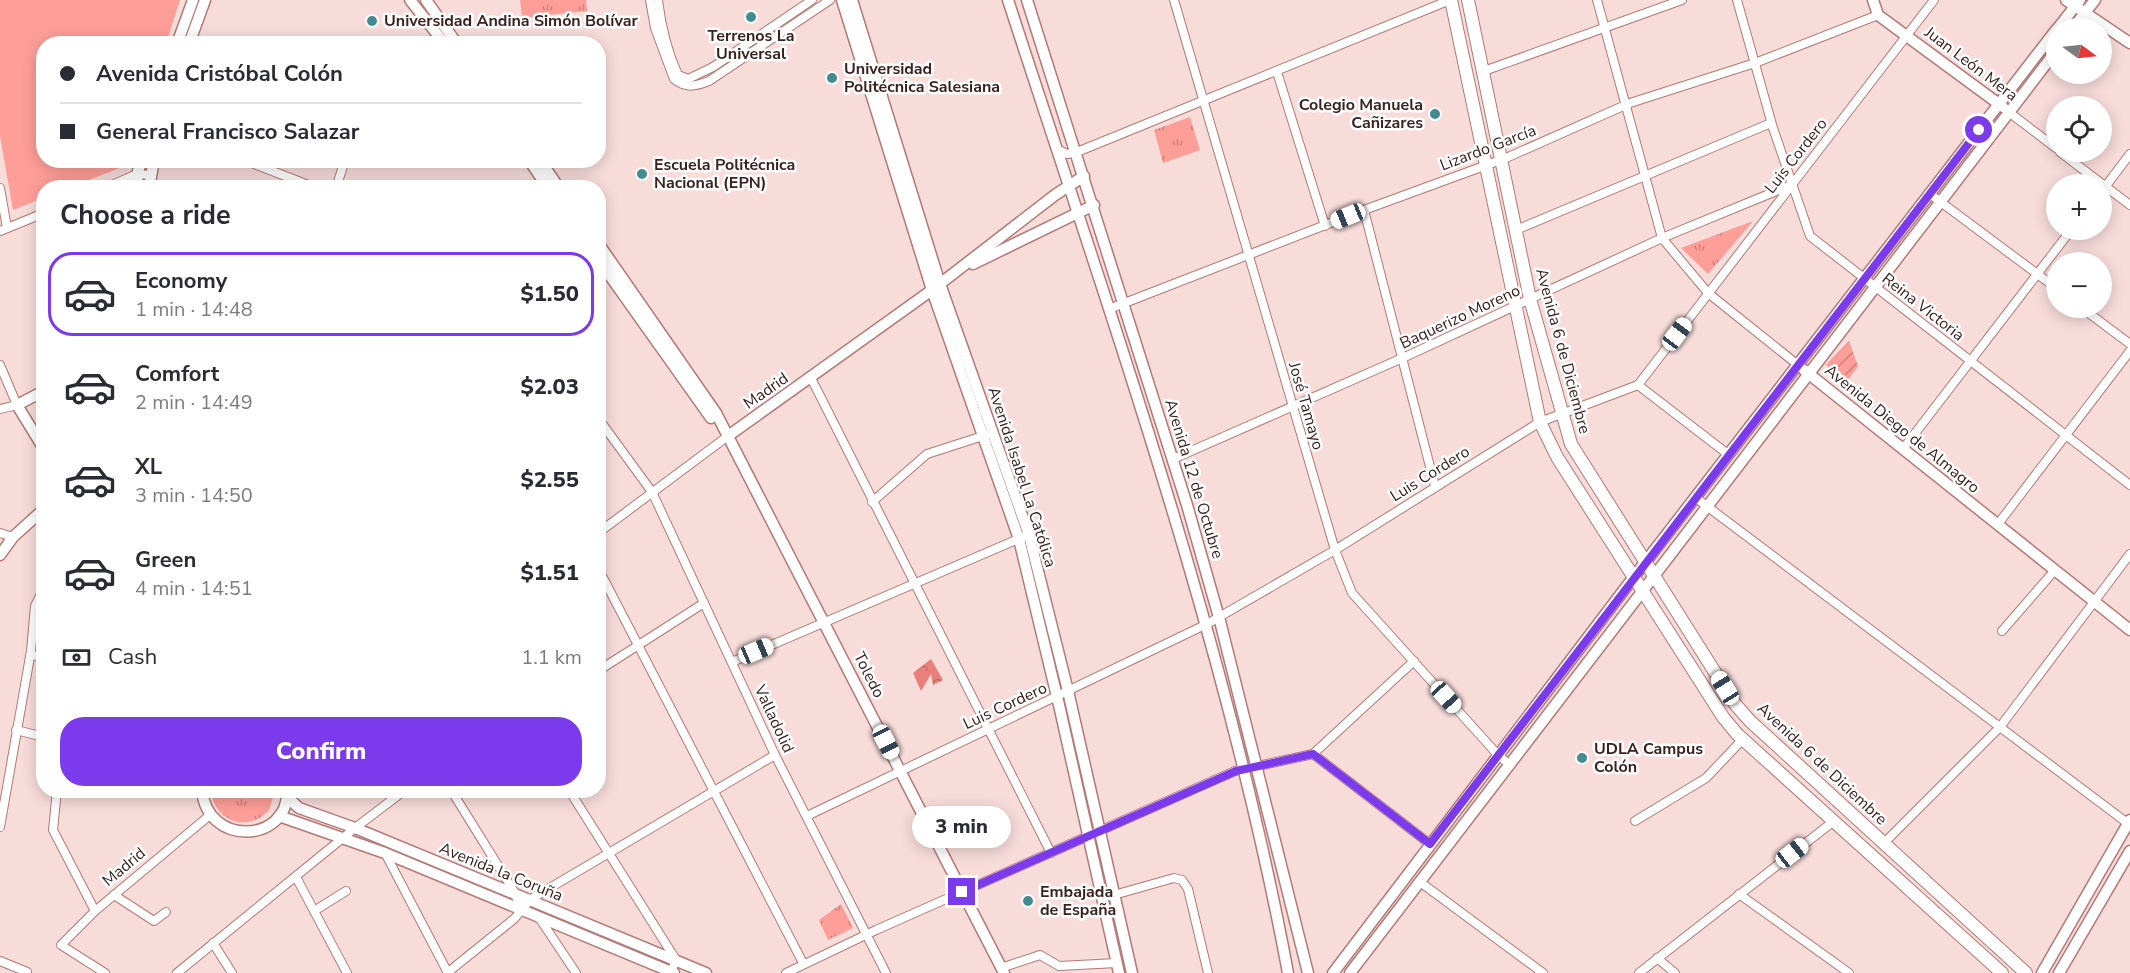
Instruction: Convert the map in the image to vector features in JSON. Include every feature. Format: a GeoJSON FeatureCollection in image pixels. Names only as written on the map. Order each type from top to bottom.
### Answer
{"type":"FeatureCollection","features":[{"type":"Feature","properties":{"kind":"main road","name":"Avenida 6 de Diciembre"},"geometry":{"type":"LineString","coordinates":[[1451,0],[1540,422],[1576,488],[1723,717],[1743,739],[2002,973]]}},
{"type":"Feature","properties":{"kind":"main road","name":"Avenida 6 de Diciembre"},"geometry":{"type":"LineString","coordinates":[[1468,0],[1481,72],[1530,299],[1571,444],[1735,704],[1750,721],[2026,973]]}},
{"type":"Feature","properties":{"kind":"street"},"geometry":{"type":"LineString","coordinates":[[180,36],[193,0]]}},
{"type":"Feature","properties":{"kind":"street"},"geometry":{"type":"LineString","coordinates":[[192,36],[205,0]]}},
{"type":"Feature","properties":{"kind":"street"},"geometry":{"type":"LineString","coordinates":[[410,0],[439,36]]}},
{"type":"Feature","properties":{"kind":"street"},"geometry":{"type":"LineString","coordinates":[[426,0],[451,36]]}},
{"type":"Feature","properties":{"kind":"street"},"geometry":{"type":"LineString","coordinates":[[650,0],[655,28],[674,79],[688,82],[812,0]]}},
{"type":"Feature","properties":{"kind":"street"},"geometry":{"type":"LineString","coordinates":[[658,0],[660,21],[678,75],[696,87],[709,81],[830,0]]}},
{"type":"Feature","properties":{"kind":"street","name":"Avenida Isabel La Católica"},"geometry":{"type":"LineString","coordinates":[[842,0],[936,287],[1024,537],[1068,691],[1132,973]]}},
{"type":"Feature","properties":{"kind":"street","name":"Avenida Isabel La Católica"},"geometry":{"type":"LineString","coordinates":[[852,0],[936,287]]}},
{"type":"Feature","properties":{"kind":"street"},"geometry":{"type":"LineString","coordinates":[[1009,2],[1023,0]]}},
{"type":"Feature","properties":{"kind":"street","name":"Avenida 12 de Octubre"},"geometry":{"type":"LineString","coordinates":[[1027,0],[1094,205],[1123,305],[1173,459],[1219,617],[1308,973]]}},
{"type":"Feature","properties":{"kind":"street","name":"José Tamayo"},"geometry":{"type":"LineString","coordinates":[[1174,0],[1335,550],[1352,593],[1498,755],[1510,765]]}},
{"type":"Feature","properties":{"kind":"street"},"geometry":{"type":"LineString","coordinates":[[1057,149],[1067,154],[1077,152],[1451,0]]}},
{"type":"Feature","properties":{"kind":"street","name":"Avenida Diego de Almagro"},"geometry":{"type":"LineString","coordinates":[[1597,0],[1662,238],[1708,293],[2130,630]]}},
{"type":"Feature","properties":{"kind":"street"},"geometry":{"type":"LineString","coordinates":[[1481,72],[1682,0]]}},
{"type":"Feature","properties":{"kind":"street","name":"Reina Victoria"},"geometry":{"type":"LineString","coordinates":[[1737,0],[1771,123],[1810,236],[2130,485]]}},
{"type":"Feature","properties":{"kind":"street"},"geometry":{"type":"LineString","coordinates":[[1874,0],[1878,15]]}},
{"type":"Feature","properties":{"kind":"street","name":"Luis Cordero"},"geometry":{"type":"LineString","coordinates":[[807,816],[1207,624],[1335,550],[1540,422],[1638,385],[1934,0]]}},
{"type":"Feature","properties":{"kind":"street"},"geometry":{"type":"LineString","coordinates":[[2081,18],[2094,0]]}},
{"type":"Feature","properties":{"kind":"street","name":"Avenida 12 de Octubre"},"geometry":{"type":"LineString","coordinates":[[1009,2],[1078,211],[1207,624],[1243,769],[1288,973]]}},
{"type":"Feature","properties":{"kind":"street"},"geometry":{"type":"LineString","coordinates":[[2064,18],[2073,2],[2085,13],[2130,43]]}},
{"type":"Feature","properties":{"kind":"street","name":"Lizardo García"},"geometry":{"type":"LineString","coordinates":[[1109,309],[1364,210],[1501,160],[1624,105],[1755,63],[1878,15]]}},
{"type":"Feature","properties":{"kind":"street","name":"Juan León Mera"},"geometry":{"type":"LineString","coordinates":[[1878,15],[2046,140]]}},
{"type":"Feature","properties":{"kind":"street"},"geometry":{"type":"LineString","coordinates":[[1333,973],[1633,578],[2046,43]]}},
{"type":"Feature","properties":{"kind":"street"},"geometry":{"type":"LineString","coordinates":[[1350,973],[1641,590],[1708,507],[2046,64]]}},
{"type":"Feature","properties":{"kind":"street"},"geometry":{"type":"LineString","coordinates":[[1277,72],[1325,226]]}},
{"type":"Feature","properties":{"kind":"street"},"geometry":{"type":"LineString","coordinates":[[1516,230],[1771,123]]}},
{"type":"Feature","properties":{"kind":"street"},"geometry":{"type":"LineString","coordinates":[[2112,177],[2130,154]]}},
{"type":"Feature","properties":{"kind":"street"},"geometry":{"type":"LineString","coordinates":[[2072,162],[2086,174]]}},
{"type":"Feature","properties":{"kind":"street"},"geometry":{"type":"LineString","coordinates":[[137,180],[139,168]]}},
{"type":"Feature","properties":{"kind":"street"},"geometry":{"type":"LineString","coordinates":[[149,180],[151,168]]}},
{"type":"Feature","properties":{"kind":"street"},"geometry":{"type":"LineString","coordinates":[[265,168],[296,180]]}},
{"type":"Feature","properties":{"kind":"street"},"geometry":{"type":"LineString","coordinates":[[123,180],[137,174],[149,175]]}},
{"type":"Feature","properties":{"kind":"street","name":"Madrid"},"geometry":{"type":"LineString","coordinates":[[606,527],[728,436],[936,287],[1084,176]]}},
{"type":"Feature","properties":{"kind":"street","name":"Baquerizo Moreno"},"geometry":{"type":"LineString","coordinates":[[1173,459],[1402,359],[1662,238],[1791,185]]}},
{"type":"Feature","properties":{"kind":"street"},"geometry":{"type":"LineString","coordinates":[[0,189],[4,230],[36,216]]}},
{"type":"Feature","properties":{"kind":"street"},"geometry":{"type":"LineString","coordinates":[[1930,194],[2046,280]]}},
{"type":"Feature","properties":{"kind":"street"},"geometry":{"type":"LineString","coordinates":[[2112,194],[2130,205]]}},
{"type":"Feature","properties":{"kind":"street","name":"Madrid"},"geometry":{"type":"LineString","coordinates":[[951,275],[1094,205]]}},
{"type":"Feature","properties":{"kind":"street"},"geometry":{"type":"LineString","coordinates":[[1364,210],[1436,486]]}},
{"type":"Feature","properties":{"kind":"street"},"geometry":{"type":"LineString","coordinates":[[1903,448],[2064,240]]}},
{"type":"Feature","properties":{"kind":"street","name":"Toledo"},"geometry":{"type":"LineString","coordinates":[[606,254],[716,412],[720,424],[825,621],[1002,970]]}},
{"type":"Feature","properties":{"kind":"street","name":"Toledo"},"geometry":{"type":"LineString","coordinates":[[606,270],[711,418],[720,424]]}},
{"type":"Feature","properties":{"kind":"street"},"geometry":{"type":"LineString","coordinates":[[2095,318],[2130,344]]}},
{"type":"Feature","properties":{"kind":"street"},"geometry":{"type":"LineString","coordinates":[[1998,525],[2130,351]]}},
{"type":"Feature","properties":{"kind":"street"},"geometry":{"type":"LineString","coordinates":[[0,365],[17,405],[36,437]]}},
{"type":"Feature","properties":{"kind":"street"},"geometry":{"type":"LineString","coordinates":[[811,378],[872,502],[917,585],[1050,854]]}},
{"type":"Feature","properties":{"kind":"street"},"geometry":{"type":"LineString","coordinates":[[1638,385],[1729,455]]}},
{"type":"Feature","properties":{"kind":"street"},"geometry":{"type":"LineString","coordinates":[[0,409],[17,405],[36,395]]}},
{"type":"Feature","properties":{"kind":"street","name":"Valladolid"},"geometry":{"type":"LineString","coordinates":[[606,429],[652,492],[776,755],[885,973]]}},
{"type":"Feature","properties":{"kind":"street"},"geometry":{"type":"LineString","coordinates":[[872,502],[927,454],[988,434]]}},
{"type":"Feature","properties":{"kind":"street"},"geometry":{"type":"LineString","coordinates":[[1696,498],[2129,823],[2042,973]]}},
{"type":"Feature","properties":{"kind":"street"},"geometry":{"type":"LineString","coordinates":[[0,555],[13,537],[36,516]]}},
{"type":"Feature","properties":{"kind":"street"},"geometry":{"type":"LineString","coordinates":[[0,533],[13,537]]}},
{"type":"Feature","properties":{"kind":"street"},"geometry":{"type":"LineString","coordinates":[[732,662],[825,621],[917,585],[1024,537]]}},
{"type":"Feature","properties":{"kind":"street","name":"Avenida Isabel La Católica"},"geometry":{"type":"LineString","coordinates":[[1024,537],[1118,968]]}},
{"type":"Feature","properties":{"kind":"street"},"geometry":{"type":"LineString","coordinates":[[1884,843],[2000,727],[2130,554]]}},
{"type":"Feature","properties":{"kind":"street"},"geometry":{"type":"LineString","coordinates":[[2002,631],[2055,570]]}},
{"type":"Feature","properties":{"kind":"street"},"geometry":{"type":"LineString","coordinates":[[606,584],[803,963]]}},
{"type":"Feature","properties":{"kind":"street"},"geometry":{"type":"LineString","coordinates":[[606,666],[704,603]]}},
{"type":"Feature","properties":{"kind":"street"},"geometry":{"type":"LineString","coordinates":[[0,827],[30,656],[36,604]]}},
{"type":"Feature","properties":{"kind":"street"},"geometry":{"type":"LineString","coordinates":[[30,656],[36,656]]}},
{"type":"Feature","properties":{"kind":"street"},"geometry":{"type":"LineString","coordinates":[[786,973],[866,934],[1243,769],[1313,754],[1414,662]]}},
{"type":"Feature","properties":{"kind":"street"},"geometry":{"type":"LineString","coordinates":[[16,730],[36,734]]}},
{"type":"Feature","properties":{"kind":"street"},"geometry":{"type":"LineString","coordinates":[[1635,821],[1706,777],[1743,739]]}},
{"type":"Feature","properties":{"kind":"street"},"geometry":{"type":"LineString","coordinates":[[1313,754],[1430,844]]}},
{"type":"Feature","properties":{"kind":"street"},"geometry":{"type":"LineString","coordinates":[[385,853],[447,973],[521,911],[529,901],[776,755]]}},
{"type":"Feature","properties":{"kind":"street"},"geometry":{"type":"LineString","coordinates":[[56,798],[53,830],[96,911]]}},
{"type":"Feature","properties":{"kind":"street"},"geometry":{"type":"LineString","coordinates":[[203,798],[210,815],[228,830],[240,832],[263,828],[279,816],[286,798]]}},
{"type":"Feature","properties":{"kind":"street","name":"Avenida la Coruña"},"geometry":{"type":"LineString","coordinates":[[290,798],[299,808],[355,828],[706,973]]}},
{"type":"Feature","properties":{"kind":"street"},"geometry":{"type":"LineString","coordinates":[[177,973],[394,798]]}},
{"type":"Feature","properties":{"kind":"street"},"geometry":{"type":"LineString","coordinates":[[456,798],[516,896],[521,911]]}},
{"type":"Feature","properties":{"kind":"street"},"geometry":{"type":"LineString","coordinates":[[574,798],[676,960],[672,973]]}},
{"type":"Feature","properties":{"kind":"street","name":"Madrid"},"geometry":{"type":"LineString","coordinates":[[105,973],[61,945],[114,895],[210,815]]}},
{"type":"Feature","properties":{"kind":"street","name":"Avenida la Coruña"},"geometry":{"type":"LineString","coordinates":[[279,816],[385,853],[672,973]]}},
{"type":"Feature","properties":{"kind":"street"},"geometry":{"type":"LineString","coordinates":[[1639,973],[1834,821]]}},
{"type":"Feature","properties":{"kind":"street"},"geometry":{"type":"LineString","coordinates":[[2059,973],[2130,851]]}},
{"type":"Feature","properties":{"kind":"street"},"geometry":{"type":"LineString","coordinates":[[296,877],[347,973]]}},
{"type":"Feature","properties":{"kind":"street"},"geometry":{"type":"LineString","coordinates":[[1103,898],[1174,878],[1182,880],[1188,889],[1208,973]]}},
{"type":"Feature","properties":{"kind":"street"},"geometry":{"type":"LineString","coordinates":[[1420,882],[1543,973]]}},
{"type":"Feature","properties":{"kind":"street"},"geometry":{"type":"LineString","coordinates":[[314,912],[346,891]]}},
{"type":"Feature","properties":{"kind":"street"},"geometry":{"type":"LineString","coordinates":[[1739,894],[1849,973]]}},
{"type":"Feature","properties":{"kind":"street"},"geometry":{"type":"LineString","coordinates":[[114,895],[154,921],[166,912]]}},
{"type":"Feature","properties":{"kind":"street"},"geometry":{"type":"LineString","coordinates":[[540,919],[576,973]]}},
{"type":"Feature","properties":{"kind":"street"},"geometry":{"type":"LineString","coordinates":[[213,943],[232,973]]}},
{"type":"Feature","properties":{"kind":"street"},"geometry":{"type":"LineString","coordinates":[[1002,970],[1040,955],[1059,966],[1118,968]]}},
{"type":"Feature","properties":{"kind":"street"},"geometry":{"type":"LineString","coordinates":[[1657,958],[1675,973]]}},
{"type":"Feature","properties":{"kind":"street"},"geometry":{"type":"LineString","coordinates":[[0,961],[27,972]]}},
{"type":"Feature","properties":{"kind":"green space"},"geometry":{"type":"Polygon","coordinates":[[[0,0],[180,0],[168,36],[36,36],[36,168],[119,168],[89,180],[36,180],[36,201],[13,210],[0,136],[0,0]]]}},
{"type":"Feature","properties":{"kind":"green space"},"geometry":{"type":"Polygon","coordinates":[[[520,0],[586,0],[587,11],[522,18],[520,0]]]}},
{"type":"Feature","properties":{"kind":"green space"},"geometry":{"type":"Polygon","coordinates":[[[1190,117],[1200,150],[1163,163],[1154,130],[1190,117]]]}},
{"type":"Feature","properties":{"kind":"green space"},"geometry":{"type":"Polygon","coordinates":[[[1753,221],[1708,274],[1681,248],[1753,221]]]}},
{"type":"Feature","properties":{"kind":"green space"},"geometry":{"type":"Polygon","coordinates":[[[1849,341],[1858,366],[1846,383],[1826,365],[1849,341]]]}},
{"type":"Feature","properties":{"kind":"green space"},"geometry":{"type":"Polygon","coordinates":[[[931,659],[943,680],[933,685],[931,674],[921,691],[913,673],[931,659]]]}},
{"type":"Feature","properties":{"kind":"green space"},"geometry":{"type":"Polygon","coordinates":[[[212,798],[273,798],[269,810],[261,817],[242,822],[225,817],[212,798]]]}},
{"type":"Feature","properties":{"kind":"green space"},"geometry":{"type":"Polygon","coordinates":[[[841,904],[853,928],[828,940],[819,920],[841,904]]]}},
{"type":"Feature","properties":{"kind":"place","name":"Terrenos La Universal"},"geometry":{"type":"Point","coordinates":[751,17]}},
{"type":"Feature","properties":{"kind":"place","name":"Universidad Andina Simón Bolívar"},"geometry":{"type":"Point","coordinates":[372,21]}},
{"type":"Feature","properties":{"kind":"place","name":"Universidad Politécnica Salesiana"},"geometry":{"type":"Point","coordinates":[832,78]}},
{"type":"Feature","properties":{"kind":"place","name":"Colegio Manuela Cañizares"},"geometry":{"type":"Point","coordinates":[1435,114]}},
{"type":"Feature","properties":{"kind":"place","name":"Escuela Politécnica Nacional (EPN)"},"geometry":{"type":"Point","coordinates":[642,174]}},
{"type":"Feature","properties":{"kind":"place","name":"UDLA Campus Colón"},"geometry":{"type":"Point","coordinates":[1582,758]}},
{"type":"Feature","properties":{"kind":"place","name":"Embajada de España"},"geometry":{"type":"Point","coordinates":[1028,901]}},
{"type":"Feature","properties":{"kind":"route"},"geometry":{"type":"LineString","coordinates":[[962,892],[1236,771],[1313,754],[1430,844],[1979,130]]}}]}
